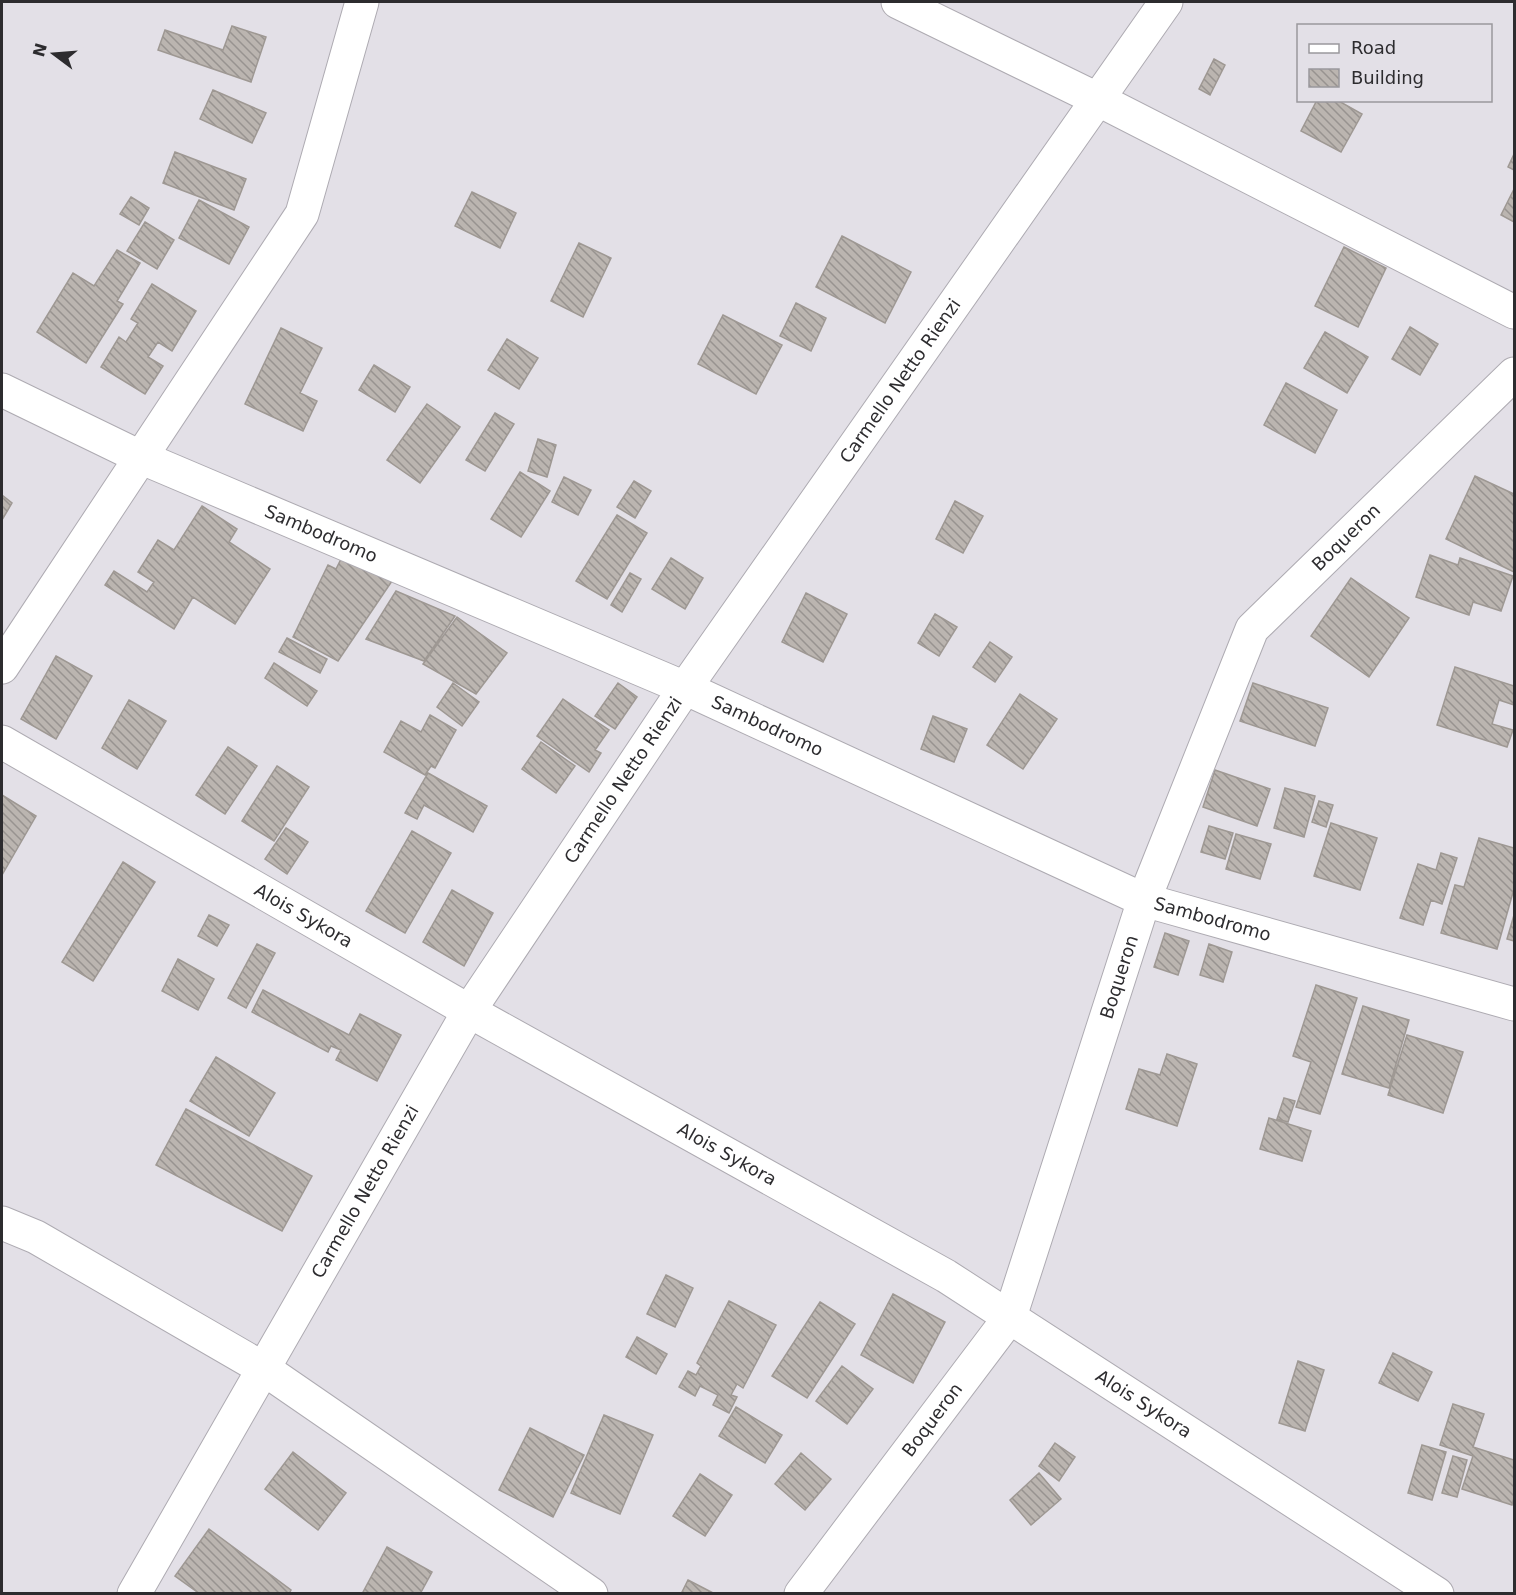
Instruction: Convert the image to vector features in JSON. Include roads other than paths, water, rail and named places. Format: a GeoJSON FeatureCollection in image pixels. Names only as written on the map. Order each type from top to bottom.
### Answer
{"type":"FeatureCollection","features":[{"type":"Feature","properties":{"kind":"street"},"geometry":{"type":"LineString","coordinates":[[2,667],[302,214],[362,2]]}},
{"type":"Feature","properties":{"kind":"street"},"geometry":{"type":"LineString","coordinates":[[898,2],[1097,99],[1515,312]]}},
{"type":"Feature","properties":{"kind":"street","name":"Carmello Netto Rienzi"},"geometry":{"type":"LineString","coordinates":[[134,1593],[469,1011],[685,687],[1166,2]]}},
{"type":"Feature","properties":{"kind":"street","name":"Boqueron"},"geometry":{"type":"LineString","coordinates":[[801,1593],[1010,1317],[1144,900],[1252,629],[1515,374]]}},
{"type":"Feature","properties":{"kind":"street","name":"Sambodromo"},"geometry":{"type":"LineString","coordinates":[[2,390],[140,457],[685,687],[1144,900],[1515,1004]]}},
{"type":"Feature","properties":{"kind":"street","name":"Alois Sykora"},"geometry":{"type":"LineString","coordinates":[[2,742],[469,1011],[946,1276],[1437,1593]]}},
{"type":"Feature","properties":{"kind":"street"},"geometry":{"type":"LineString","coordinates":[[2,1223],[36,1237],[264,1369],[591,1593]]}}]}
